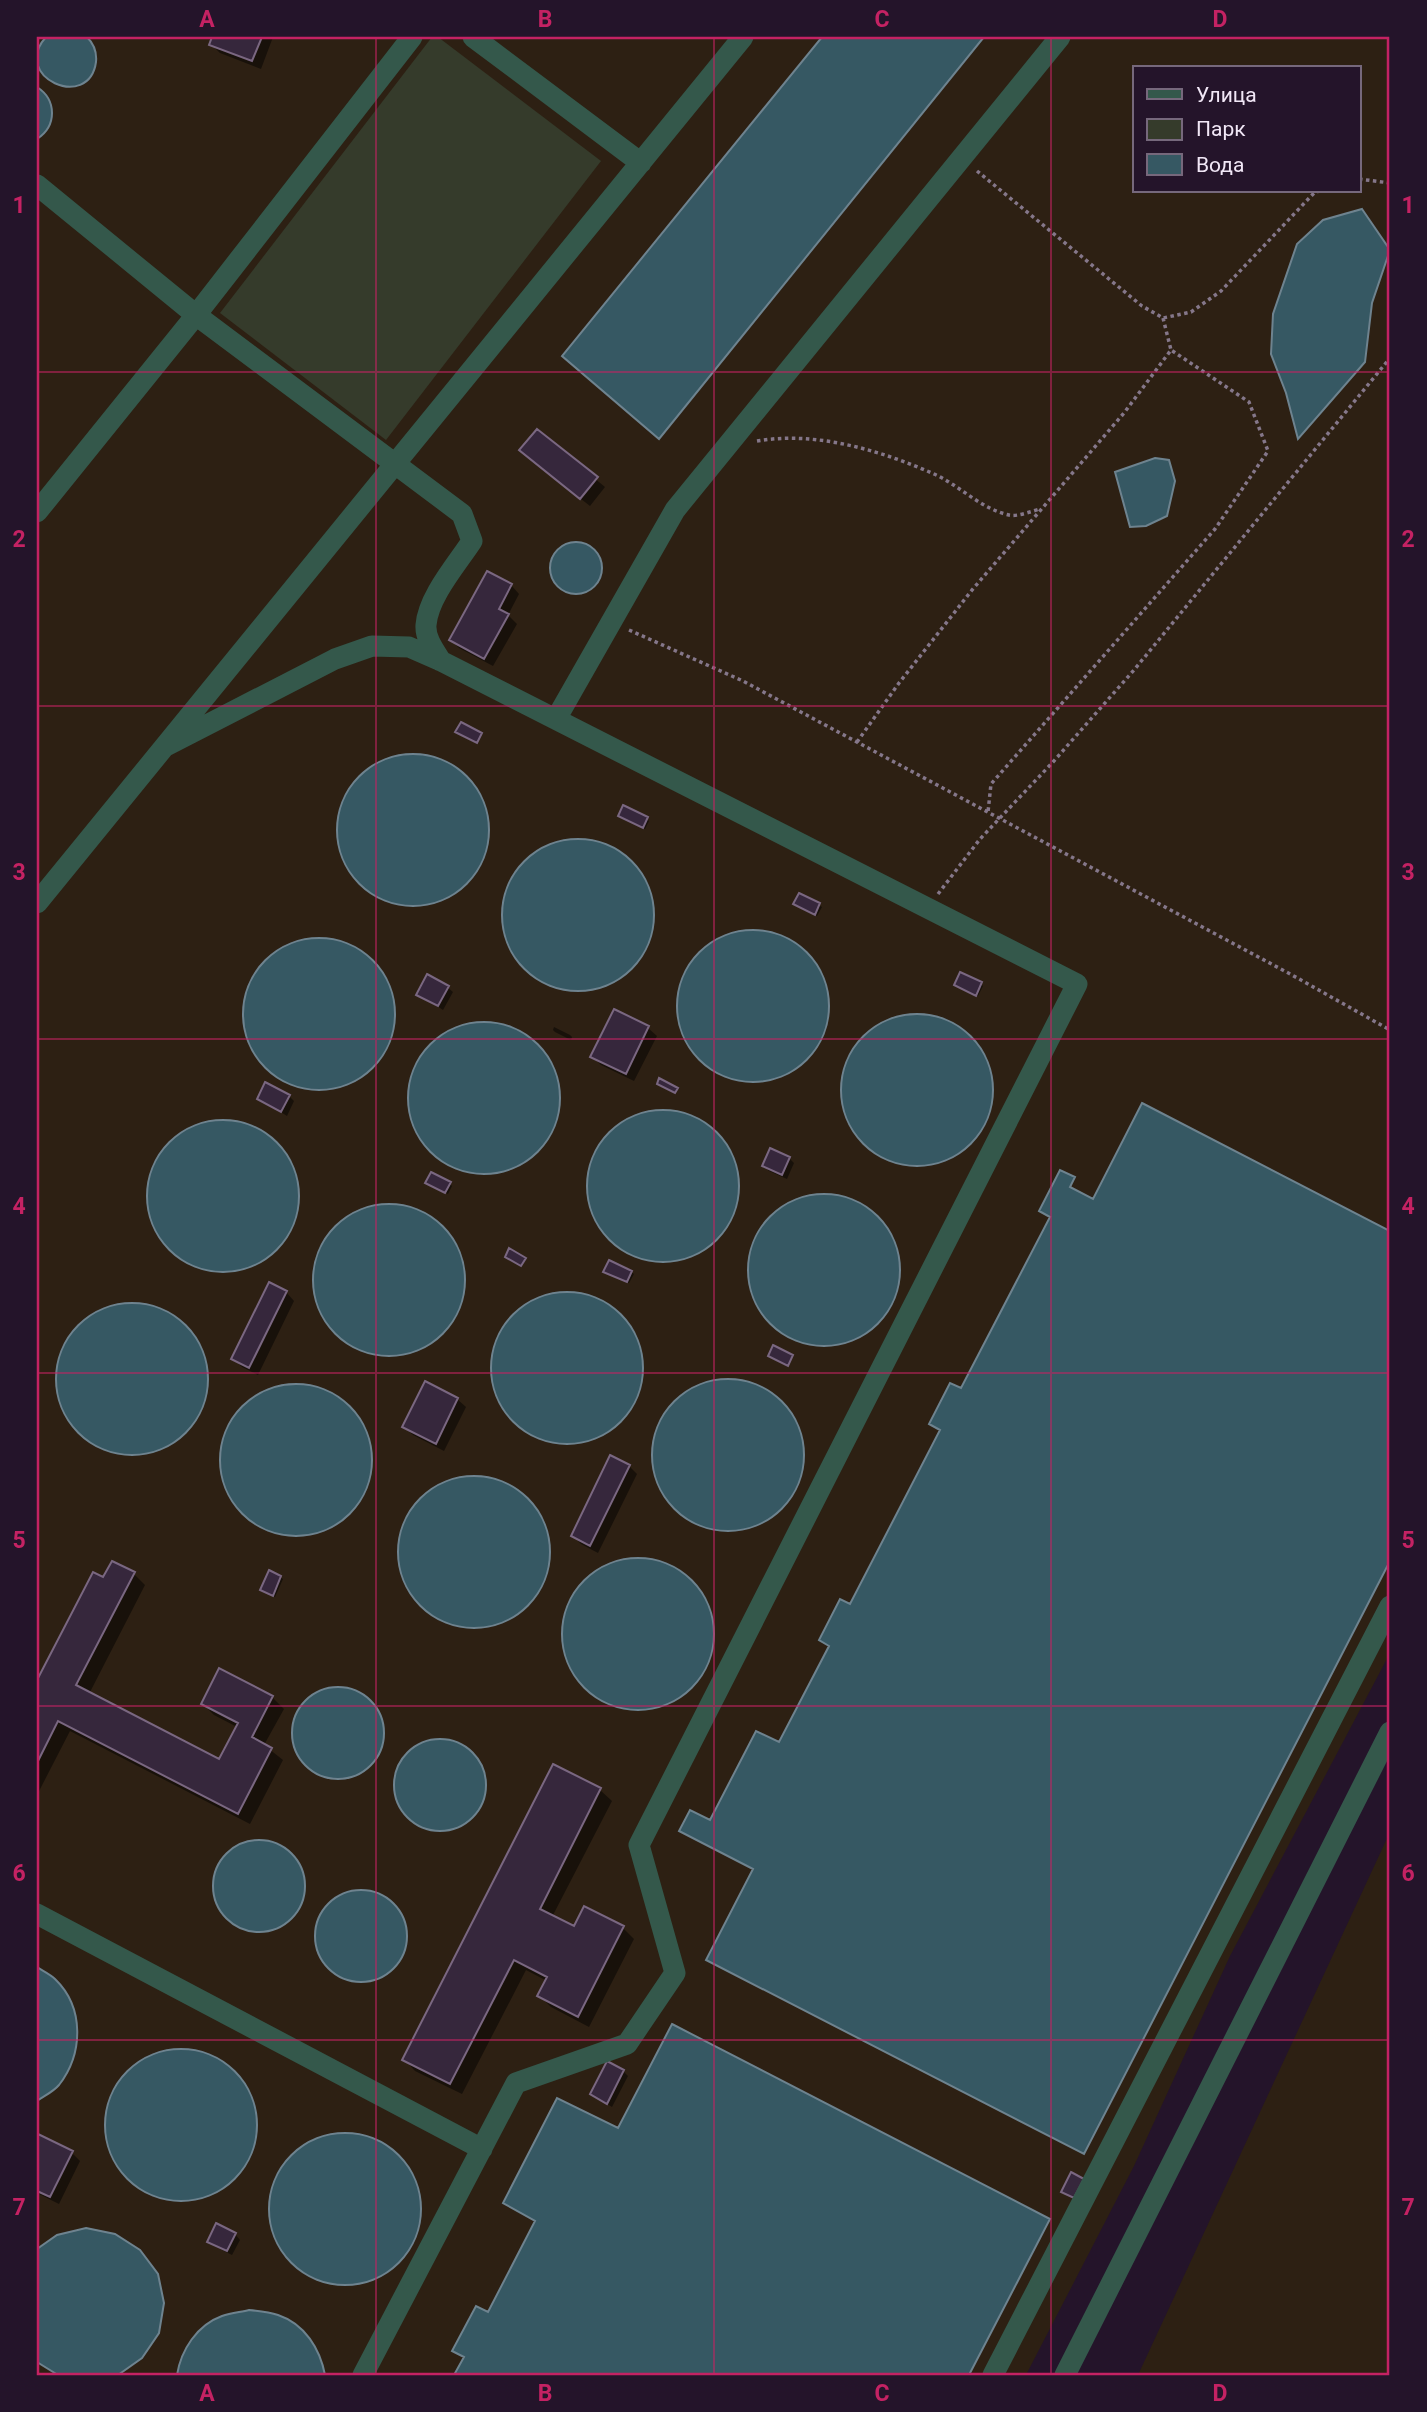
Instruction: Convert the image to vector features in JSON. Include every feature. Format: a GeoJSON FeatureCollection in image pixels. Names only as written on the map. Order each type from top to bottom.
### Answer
{"type":"FeatureCollection","features":[{"type":"Feature","properties":{"kind":"lane"},"geometry":{"type":"LineString","coordinates":[[37,512],[196,315],[412,37]]}},
{"type":"Feature","properties":{"kind":"lane"},"geometry":{"type":"LineString","coordinates":[[473,37],[641,163]]}},
{"type":"Feature","properties":{"kind":"lane"},"geometry":{"type":"LineString","coordinates":[[37,903],[743,37]]}},
{"type":"Feature","properties":{"kind":"lane"},"geometry":{"type":"LineString","coordinates":[[556,719],[675,510],[1060,37]]}},
{"type":"Feature","properties":{"kind":"lane"},"geometry":{"type":"LineString","coordinates":[[37,185],[196,315],[462,514],[472,541],[435,596],[426,625],[430,644],[441,661]]}},
{"type":"Feature","properties":{"kind":"lane"},"geometry":{"type":"LineString","coordinates":[[166,746],[335,659],[372,646],[409,648],[441,661],[1077,984],[639,1845],[675,1973],[627,2044],[516,2082],[363,2375]]}},
{"type":"Feature","properties":{"kind":"lane"},"geometry":{"type":"LineString","coordinates":[[993,2375],[1390,1606]]}},
{"type":"Feature","properties":{"kind":"lane"},"geometry":{"type":"LineString","coordinates":[[1065,2375],[1390,1732]]}},
{"type":"Feature","properties":{"kind":"lane"},"geometry":{"type":"LineString","coordinates":[[37,1914],[482,2148]]}},
{"type":"Feature","properties":{"kind":"path"},"geometry":{"type":"LineString","coordinates":[[961,158],[1142,306],[1163,318],[1191,312],[1221,290],[1314,192]]}},
{"type":"Feature","properties":{"kind":"path"},"geometry":{"type":"LineString","coordinates":[[1360,179],[1390,183]]}},
{"type":"Feature","properties":{"kind":"path"},"geometry":{"type":"LineString","coordinates":[[988,812],[991,785],[1215,529],[1268,451],[1249,402],[1171,350],[1163,318]]}},
{"type":"Feature","properties":{"kind":"path"},"geometry":{"type":"LineString","coordinates":[[857,742],[899,683],[972,590],[1124,413],[1171,350]]}},
{"type":"Feature","properties":{"kind":"path"},"geometry":{"type":"LineString","coordinates":[[927,907],[980,839],[1134,670],[1390,358]]}},
{"type":"Feature","properties":{"kind":"path"},"geometry":{"type":"LineString","coordinates":[[722,452],[760,440],[815,439],[875,452],[936,474],[984,504],[1011,515],[1042,509]]}},
{"type":"Feature","properties":{"kind":"path"},"geometry":{"type":"LineString","coordinates":[[611,622],[743,681],[1390,1030]]}},
{"type":"Feature","properties":{"kind":"shaded area"},"geometry":{"type":"Polygon","coordinates":[[[37,37],[1390,37],[1390,1653],[1230,1956],[1134,2166],[1026,2375],[37,2375],[37,37]]]}},
{"type":"Feature","properties":{"kind":"shaded area"},"geometry":{"type":"Polygon","coordinates":[[[1390,1832],[1390,2375],[1138,2375],[1390,1832]]]}},
{"type":"Feature","properties":{"kind":"green space"},"geometry":{"type":"Polygon","coordinates":[[[432,37],[438,37],[601,161],[386,440],[220,313],[432,37]]]}},
{"type":"Feature","properties":{"kind":"water"},"geometry":{"type":"Polygon","coordinates":[[[46,37],[87,37],[96,55],[90,77],[80,85],[68,87],[44,76],[38,65],[38,52],[46,37]]]}},
{"type":"Feature","properties":{"kind":"water"},"geometry":{"type":"Polygon","coordinates":[[[822,37],[984,37],[659,439],[562,356],[822,37]]]}},
{"type":"Feature","properties":{"kind":"water"},"geometry":{"type":"Polygon","coordinates":[[[37,87],[44,92],[52,113],[44,134],[37,139],[37,87]]]}},
{"type":"Feature","properties":{"kind":"water"},"geometry":{"type":"Polygon","coordinates":[[[1362,209],[1390,250],[1372,303],[1365,362],[1298,439],[1286,393],[1271,354],[1273,314],[1297,244],[1323,220],[1362,209]]]}},
{"type":"Feature","properties":{"kind":"water"},"geometry":{"type":"Polygon","coordinates":[[[1155,458],[1169,460],[1175,481],[1167,516],[1146,526],[1130,527],[1115,472],[1155,458]]]}},
{"type":"Feature","properties":{"kind":"water"},"geometry":{"type":"Polygon","coordinates":[[[576,542],[586,544],[594,550],[600,558],[600,578],[594,586],[586,592],[576,594],[566,592],[558,586],[552,578],[550,568],[552,558],[558,550],[566,544],[576,542]]]}},
{"type":"Feature","properties":{"kind":"water"},"geometry":{"type":"Polygon","coordinates":[[[413,754],[442,760],[466,777],[483,801],[489,830],[483,859],[466,883],[442,900],[413,906],[384,900],[360,883],[343,859],[337,830],[343,801],[360,777],[384,760],[413,754]]]}},
{"type":"Feature","properties":{"kind":"water"},"geometry":{"type":"Polygon","coordinates":[[[578,839],[607,845],[631,862],[648,886],[654,915],[648,944],[631,968],[607,985],[578,991],[549,985],[525,968],[508,944],[502,915],[508,886],[525,862],[549,845],[578,839]]]}},
{"type":"Feature","properties":{"kind":"water"},"geometry":{"type":"Polygon","coordinates":[[[753,930],[782,936],[806,953],[823,977],[829,1006],[823,1035],[806,1059],[782,1076],[753,1082],[724,1076],[700,1059],[683,1035],[677,1006],[683,977],[700,953],[724,936],[753,930]]]}},
{"type":"Feature","properties":{"kind":"water"},"geometry":{"type":"Polygon","coordinates":[[[319,938],[348,944],[372,961],[389,985],[395,1014],[389,1043],[372,1067],[348,1084],[319,1090],[290,1084],[266,1067],[249,1043],[243,1014],[249,985],[266,961],[290,944],[319,938]]]}},
{"type":"Feature","properties":{"kind":"water"},"geometry":{"type":"Polygon","coordinates":[[[917,1014],[946,1020],[970,1037],[987,1061],[993,1090],[987,1119],[970,1143],[946,1160],[917,1166],[888,1160],[864,1143],[847,1119],[841,1090],[847,1061],[864,1037],[888,1020],[917,1014]]]}},
{"type":"Feature","properties":{"kind":"water"},"geometry":{"type":"Polygon","coordinates":[[[484,1022],[513,1028],[537,1045],[554,1069],[560,1098],[554,1127],[537,1151],[513,1168],[484,1174],[455,1168],[431,1151],[414,1127],[408,1098],[414,1069],[431,1045],[455,1028],[484,1022]]]}},
{"type":"Feature","properties":{"kind":"water"},"geometry":{"type":"Polygon","coordinates":[[[1142,1103],[1390,1231],[1390,1561],[1084,2154],[706,1960],[753,1869],[679,1831],[690,1810],[710,1820],[756,1731],[779,1742],[829,1646],[819,1640],[840,1599],[850,1604],[940,1430],[929,1424],[950,1383],[961,1388],[1050,1217],[1039,1211],[1060,1170],[1075,1177],[1070,1187],[1093,1199],[1142,1103]]]}},
{"type":"Feature","properties":{"kind":"water"},"geometry":{"type":"Polygon","coordinates":[[[663,1110],[692,1116],[716,1133],[733,1157],[739,1186],[733,1215],[716,1239],[692,1256],[663,1262],[634,1256],[610,1239],[593,1215],[587,1186],[593,1157],[610,1133],[634,1116],[663,1110]]]}},
{"type":"Feature","properties":{"kind":"water"},"geometry":{"type":"Polygon","coordinates":[[[223,1120],[252,1126],[276,1143],[293,1167],[299,1196],[293,1225],[276,1249],[252,1266],[223,1272],[194,1266],[170,1249],[153,1225],[147,1196],[153,1167],[170,1143],[194,1126],[223,1120]]]}},
{"type":"Feature","properties":{"kind":"water"},"geometry":{"type":"Polygon","coordinates":[[[824,1194],[853,1200],[877,1217],[894,1241],[900,1270],[894,1299],[877,1323],[853,1340],[824,1346],[795,1340],[771,1323],[754,1299],[748,1270],[754,1241],[771,1217],[795,1200],[824,1194]]]}},
{"type":"Feature","properties":{"kind":"water"},"geometry":{"type":"Polygon","coordinates":[[[389,1204],[418,1210],[442,1227],[459,1251],[465,1280],[459,1309],[442,1333],[418,1350],[389,1356],[360,1350],[336,1333],[319,1309],[313,1280],[319,1251],[336,1227],[360,1210],[389,1204]]]}},
{"type":"Feature","properties":{"kind":"water"},"geometry":{"type":"Polygon","coordinates":[[[567,1292],[596,1298],[620,1315],[637,1339],[643,1368],[637,1397],[620,1421],[596,1438],[567,1444],[538,1438],[514,1421],[497,1397],[491,1368],[497,1339],[514,1315],[538,1298],[567,1292]]]}},
{"type":"Feature","properties":{"kind":"water"},"geometry":{"type":"Polygon","coordinates":[[[132,1303],[161,1309],[185,1326],[202,1350],[208,1379],[202,1408],[185,1432],[161,1449],[132,1455],[103,1449],[79,1432],[62,1408],[56,1379],[62,1350],[79,1326],[103,1309],[132,1303]]]}},
{"type":"Feature","properties":{"kind":"water"},"geometry":{"type":"Polygon","coordinates":[[[728,1379],[757,1385],[781,1402],[798,1426],[804,1455],[798,1484],[781,1508],[757,1525],[728,1531],[699,1525],[675,1508],[658,1484],[652,1455],[658,1426],[675,1402],[699,1385],[728,1379]]]}},
{"type":"Feature","properties":{"kind":"water"},"geometry":{"type":"Polygon","coordinates":[[[296,1384],[325,1390],[349,1407],[366,1431],[372,1460],[366,1489],[349,1513],[325,1530],[296,1536],[267,1530],[243,1513],[226,1489],[220,1460],[226,1431],[243,1407],[267,1390],[296,1384]]]}},
{"type":"Feature","properties":{"kind":"water"},"geometry":{"type":"Polygon","coordinates":[[[474,1476],[503,1482],[527,1499],[544,1523],[550,1552],[544,1581],[527,1605],[503,1622],[474,1628],[445,1622],[421,1605],[404,1581],[398,1552],[404,1523],[421,1499],[445,1482],[474,1476]]]}},
{"type":"Feature","properties":{"kind":"water"},"geometry":{"type":"Polygon","coordinates":[[[638,1558],[667,1564],[691,1581],[708,1605],[714,1634],[708,1663],[691,1687],[667,1704],[638,1710],[609,1704],[585,1687],[568,1663],[562,1634],[568,1605],[585,1581],[609,1564],[638,1558]]]}},
{"type":"Feature","properties":{"kind":"water"},"geometry":{"type":"Polygon","coordinates":[[[338,1687],[355,1691],[370,1701],[380,1716],[384,1733],[380,1750],[370,1765],[355,1775],[338,1779],[321,1775],[306,1765],[296,1750],[292,1733],[296,1716],[306,1701],[321,1691],[338,1687]]]}},
{"type":"Feature","properties":{"kind":"water"},"geometry":{"type":"Polygon","coordinates":[[[440,1739],[457,1743],[472,1753],[482,1768],[486,1785],[482,1802],[472,1817],[457,1827],[440,1831],[423,1827],[408,1817],[398,1802],[394,1785],[398,1768],[408,1753],[423,1743],[440,1739]]]}},
{"type":"Feature","properties":{"kind":"water"},"geometry":{"type":"Polygon","coordinates":[[[259,1840],[276,1844],[291,1854],[301,1869],[305,1886],[301,1903],[291,1918],[276,1928],[259,1932],[242,1928],[227,1918],[217,1903],[213,1886],[217,1869],[227,1854],[242,1844],[259,1840]]]}},
{"type":"Feature","properties":{"kind":"water"},"geometry":{"type":"Polygon","coordinates":[[[361,1890],[378,1894],[393,1904],[403,1919],[407,1936],[403,1953],[393,1968],[378,1978],[361,1982],[344,1978],[329,1968],[319,1953],[315,1936],[319,1919],[329,1904],[344,1894],[361,1890]]]}},
{"type":"Feature","properties":{"kind":"water"},"geometry":{"type":"Polygon","coordinates":[[[37,1967],[53,1977],[65,1991],[72,2003],[77,2031],[73,2059],[67,2073],[57,2087],[37,2101],[37,1967]]]}},
{"type":"Feature","properties":{"kind":"water"},"geometry":{"type":"Polygon","coordinates":[[[672,2024],[1050,2219],[969,2375],[454,2375],[464,2357],[452,2351],[476,2306],[488,2312],[535,2221],[503,2203],[557,2098],[618,2128],[672,2024]]]}},
{"type":"Feature","properties":{"kind":"water"},"geometry":{"type":"Polygon","coordinates":[[[181,2049],[210,2055],[234,2072],[251,2096],[257,2125],[251,2154],[234,2178],[210,2195],[181,2201],[152,2195],[128,2178],[111,2154],[105,2125],[111,2096],[128,2072],[152,2055],[181,2049]]]}},
{"type":"Feature","properties":{"kind":"water"},"geometry":{"type":"Polygon","coordinates":[[[345,2133],[374,2139],[398,2156],[415,2180],[421,2209],[415,2238],[398,2262],[374,2279],[345,2285],[316,2279],[292,2262],[275,2238],[269,2209],[275,2180],[292,2156],[316,2139],[345,2133]]]}},
{"type":"Feature","properties":{"kind":"water"},"geometry":{"type":"Polygon","coordinates":[[[86,2228],[115,2234],[140,2250],[158,2274],[164,2303],[159,2333],[142,2358],[118,2375],[58,2375],[37,2362],[37,2249],[57,2235],[86,2228]]]}},
{"type":"Feature","properties":{"kind":"water"},"geometry":{"type":"Polygon","coordinates":[[[249,2310],[278,2315],[296,2325],[315,2347],[325,2375],[177,2375],[182,2356],[198,2332],[222,2316],[249,2310]]]}},
{"type":"Feature","properties":{"kind":"building"},"geometry":{"type":"Polygon","coordinates":[[[212,37],[262,37],[252,61],[209,45],[212,37]]]}},
{"type":"Feature","properties":{"kind":"building"},"geometry":{"type":"Polygon","coordinates":[[[537,429],[598,477],[580,499],[519,450],[537,429]]]}},
{"type":"Feature","properties":{"kind":"building"},"geometry":{"type":"Polygon","coordinates":[[[487,571],[512,584],[499,609],[509,614],[484,659],[449,640],[487,571]]]}},
{"type":"Feature","properties":{"kind":"building"},"geometry":{"type":"Polygon","coordinates":[[[461,722],[482,733],[477,743],[455,732],[461,722]]]}},
{"type":"Feature","properties":{"kind":"building"},"geometry":{"type":"Polygon","coordinates":[[[623,805],[648,817],[643,828],[618,816],[623,805]]]}},
{"type":"Feature","properties":{"kind":"building"},"geometry":{"type":"Polygon","coordinates":[[[799,893],[820,903],[815,915],[793,904],[799,893]]]}},
{"type":"Feature","properties":{"kind":"building"},"geometry":{"type":"Polygon","coordinates":[[[960,972],[982,982],[976,996],[954,985],[960,972]]]}},
{"type":"Feature","properties":{"kind":"building"},"geometry":{"type":"Polygon","coordinates":[[[427,974],[449,986],[438,1006],[416,995],[427,974]]]}},
{"type":"Feature","properties":{"kind":"building"},"geometry":{"type":"Polygon","coordinates":[[[614,1009],[649,1026],[626,1074],[590,1057],[614,1009]]]}},
{"type":"Feature","properties":{"kind":"building"},"geometry":{"type":"Polygon","coordinates":[[[659,1078],[678,1088],[675,1093],[657,1084],[659,1078]]]}},
{"type":"Feature","properties":{"kind":"building"},"geometry":{"type":"Polygon","coordinates":[[[265,1082],[290,1095],[281,1112],[257,1099],[265,1082]]]}},
{"type":"Feature","properties":{"kind":"building"},"geometry":{"type":"Polygon","coordinates":[[[770,1148],[790,1157],[782,1175],[762,1166],[770,1148]]]}},
{"type":"Feature","properties":{"kind":"building"},"geometry":{"type":"Polygon","coordinates":[[[431,1172],[451,1182],[445,1193],[425,1183],[431,1172]]]}},
{"type":"Feature","properties":{"kind":"building"},"geometry":{"type":"Polygon","coordinates":[[[509,1248],[526,1258],[521,1266],[505,1257],[509,1248]]]}},
{"type":"Feature","properties":{"kind":"building"},"geometry":{"type":"Polygon","coordinates":[[[609,1260],[632,1271],[627,1282],[603,1272],[609,1260]]]}},
{"type":"Feature","properties":{"kind":"building"},"geometry":{"type":"Polygon","coordinates":[[[269,1282],[287,1291],[249,1368],[231,1359],[269,1282]]]}},
{"type":"Feature","properties":{"kind":"building"},"geometry":{"type":"Polygon","coordinates":[[[773,1345],[793,1355],[788,1366],[768,1356],[773,1345]]]}},
{"type":"Feature","properties":{"kind":"building"},"geometry":{"type":"Polygon","coordinates":[[[425,1381],[458,1398],[436,1444],[402,1427],[425,1381]]]}},
{"type":"Feature","properties":{"kind":"building"},"geometry":{"type":"Polygon","coordinates":[[[610,1455],[630,1465],[590,1546],[571,1536],[610,1455]]]}},
{"type":"Feature","properties":{"kind":"building"},"geometry":{"type":"Polygon","coordinates":[[[112,1561],[135,1572],[76,1685],[219,1759],[238,1723],[201,1704],[219,1668],[273,1696],[252,1737],[272,1748],[238,1814],[58,1721],[37,1763],[37,1680],[93,1572],[103,1577],[112,1561]]]}},
{"type":"Feature","properties":{"kind":"building"},"geometry":{"type":"Polygon","coordinates":[[[269,1570],[281,1576],[273,1596],[260,1590],[269,1570]]]}},
{"type":"Feature","properties":{"kind":"building"},"geometry":{"type":"Polygon","coordinates":[[[553,1764],[601,1788],[540,1909],[574,1926],[584,1906],[624,1926],[578,2017],[537,1996],[547,1977],[514,1960],[450,2084],[402,2060],[553,1764]]]}},
{"type":"Feature","properties":{"kind":"building"},"geometry":{"type":"Polygon","coordinates":[[[607,2061],[624,2070],[607,2104],[590,2094],[607,2061]]]}},
{"type":"Feature","properties":{"kind":"building"},"geometry":{"type":"Polygon","coordinates":[[[38,2134],[73,2151],[50,2197],[37,2191],[38,2134]]]}},
{"type":"Feature","properties":{"kind":"building"},"geometry":{"type":"Polygon","coordinates":[[[1071,2172],[1084,2179],[1074,2198],[1061,2192],[1071,2172]]]}},
{"type":"Feature","properties":{"kind":"building"},"geometry":{"type":"Polygon","coordinates":[[[216,2223],[236,2233],[227,2251],[207,2242],[216,2223]]]}}]}
